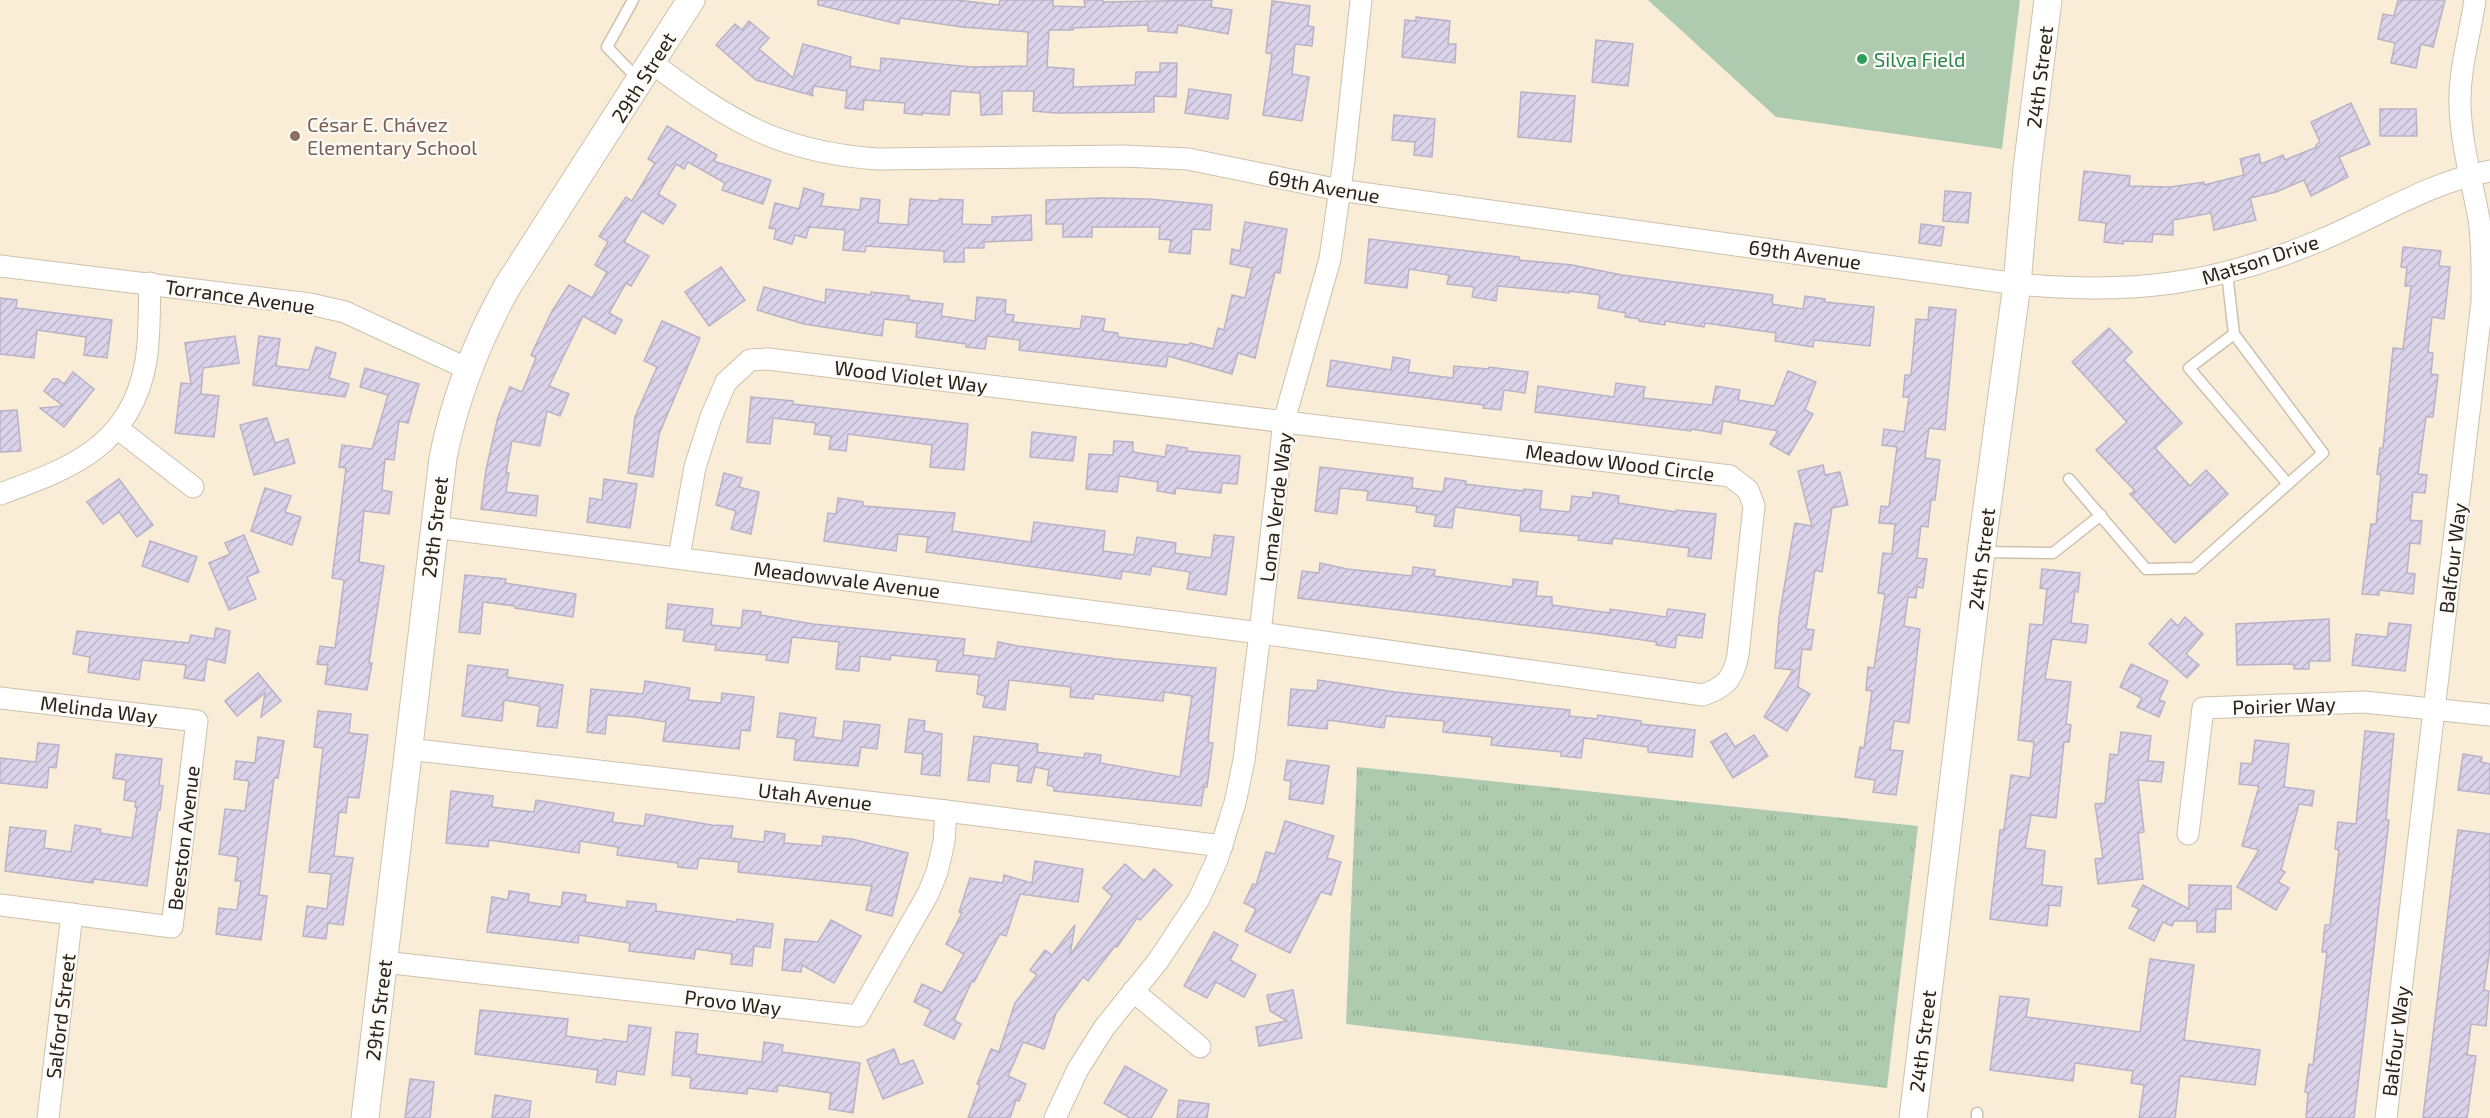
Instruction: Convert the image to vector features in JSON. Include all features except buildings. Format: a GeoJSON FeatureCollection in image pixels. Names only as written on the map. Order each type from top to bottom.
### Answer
{"type":"FeatureCollection","features":[{"type":"Feature","properties":{"kind":"street","name":"29th Street"},"geometry":{"type":"LineString","coordinates":[[365,1118],[434,527],[449,425],[461,385],[487,323],[507,287],[691,0]]}},
{"type":"Feature","properties":{"kind":"street","name":"Loma Verde Way"},"geometry":{"type":"LineString","coordinates":[[1055,1118],[1078,1069],[1104,1028],[1179,931],[1198,899],[1222,846],[1235,804],[1244,760],[1284,421],[1329,259],[1361,0]]}},
{"type":"Feature","properties":{"kind":"street","name":"24th Street"},"geometry":{"type":"LineString","coordinates":[[1912,1118],[2017,284],[2027,169],[2048,0]]}},
{"type":"Feature","properties":{"kind":"street","name":"Balfour Way"},"geometry":{"type":"LineString","coordinates":[[2386,1118],[2482,302],[2480,173],[2462,140],[2460,103],[2462,66],[2475,0]]}},
{"type":"Feature","properties":{"kind":"street","name":"69th Avenue"},"geometry":{"type":"LineString","coordinates":[[646,72],[769,137],[806,149],[844,157],[878,159],[1124,156],[1188,159],[1339,190],[2017,284]]}},
{"type":"Feature","properties":{"kind":"street","name":"Matson Drive"},"geometry":{"type":"LineString","coordinates":[[2017,284],[2074,289],[2122,289],[2181,283],[2227,273],[2323,240],[2393,205],[2480,173]]}},
{"type":"Feature","properties":{"kind":"street","name":"Torrance Avenue"},"geometry":{"type":"LineString","coordinates":[[0,266],[310,304],[345,312],[468,369]]}},
{"type":"Feature","properties":{"kind":"street"},"geometry":{"type":"LineString","coordinates":[[0,494],[58,474],[84,459],[104,443],[117,428],[131,407],[144,368],[150,283]]}},
{"type":"Feature","properties":{"kind":"street","name":"Wood Violet Way"},"geometry":{"type":"LineString","coordinates":[[679,557],[689,494],[702,443],[726,382],[750,360],[768,359],[1284,421]]}},
{"type":"Feature","properties":{"kind":"street","name":"Meadow Wood Circle"},"geometry":{"type":"LineString","coordinates":[[1260,633],[1702,695],[1718,690],[1734,674],[1738,655],[1754,506],[1748,490],[1730,476],[1284,421]]}},
{"type":"Feature","properties":{"kind":"street"},"geometry":{"type":"LineString","coordinates":[[117,428],[194,487]]}},
{"type":"Feature","properties":{"kind":"street","name":"Meadowvale Avenue"},"geometry":{"type":"LineString","coordinates":[[434,527],[1260,633]]}},
{"type":"Feature","properties":{"kind":"street","name":"Melinda Way"},"geometry":{"type":"LineString","coordinates":[[0,698],[197,721]]}},
{"type":"Feature","properties":{"kind":"street","name":"Poirier Way"},"geometry":{"type":"LineString","coordinates":[[2188,834],[2203,708],[2364,702],[2490,715]]}},
{"type":"Feature","properties":{"kind":"street","name":"Beeston Avenue"},"geometry":{"type":"LineString","coordinates":[[0,905],[172,927],[197,721]]}},
{"type":"Feature","properties":{"kind":"street","name":"Utah Avenue"},"geometry":{"type":"LineString","coordinates":[[408,749],[946,811],[1222,846]]}},
{"type":"Feature","properties":{"kind":"street","name":"Provo Way"},"geometry":{"type":"LineString","coordinates":[[384,962],[858,1016],[928,894],[937,872],[944,842],[946,811]]}},
{"type":"Feature","properties":{"kind":"street","name":"Salford Street"},"geometry":{"type":"LineString","coordinates":[[48,1118],[72,914]]}},
{"type":"Feature","properties":{"kind":"street"},"geometry":{"type":"LineString","coordinates":[[1133,991],[1200,1047]]}},
{"type":"Feature","properties":{"kind":"lane"},"geometry":{"type":"LineString","coordinates":[[633,0],[607,47],[646,72]]}},
{"type":"Feature","properties":{"kind":"lane"},"geometry":{"type":"LineString","coordinates":[[2069,479],[2146,569],[2194,568],[2323,453],[2234,334],[2227,273]]}},
{"type":"Feature","properties":{"kind":"lane"},"geometry":{"type":"LineString","coordinates":[[2234,334],[2189,368],[2288,484]]}},
{"type":"Feature","properties":{"kind":"lane"},"geometry":{"type":"LineString","coordinates":[[1982,552],[2053,554],[2101,515]]}},
{"type":"Feature","properties":{"kind":"green space","name":"Silva Field"},"geometry":{"type":"Polygon","coordinates":[[[1648,0],[2020,0],[2002,149],[1776,117],[1648,0]]]}},
{"type":"Feature","properties":{"kind":"green space"},"geometry":{"type":"Polygon","coordinates":[[[1357,767],[1918,826],[1887,1088],[1346,1024],[1357,767]]]}},
{"type":"Feature","properties":{"kind":"place","name":"Silva Field"},"geometry":{"type":"Point","coordinates":[1862,59]}},
{"type":"Feature","properties":{"kind":"place","name":"César E. Chávez Elementary School"},"geometry":{"type":"Point","coordinates":[295,136]}}]}
